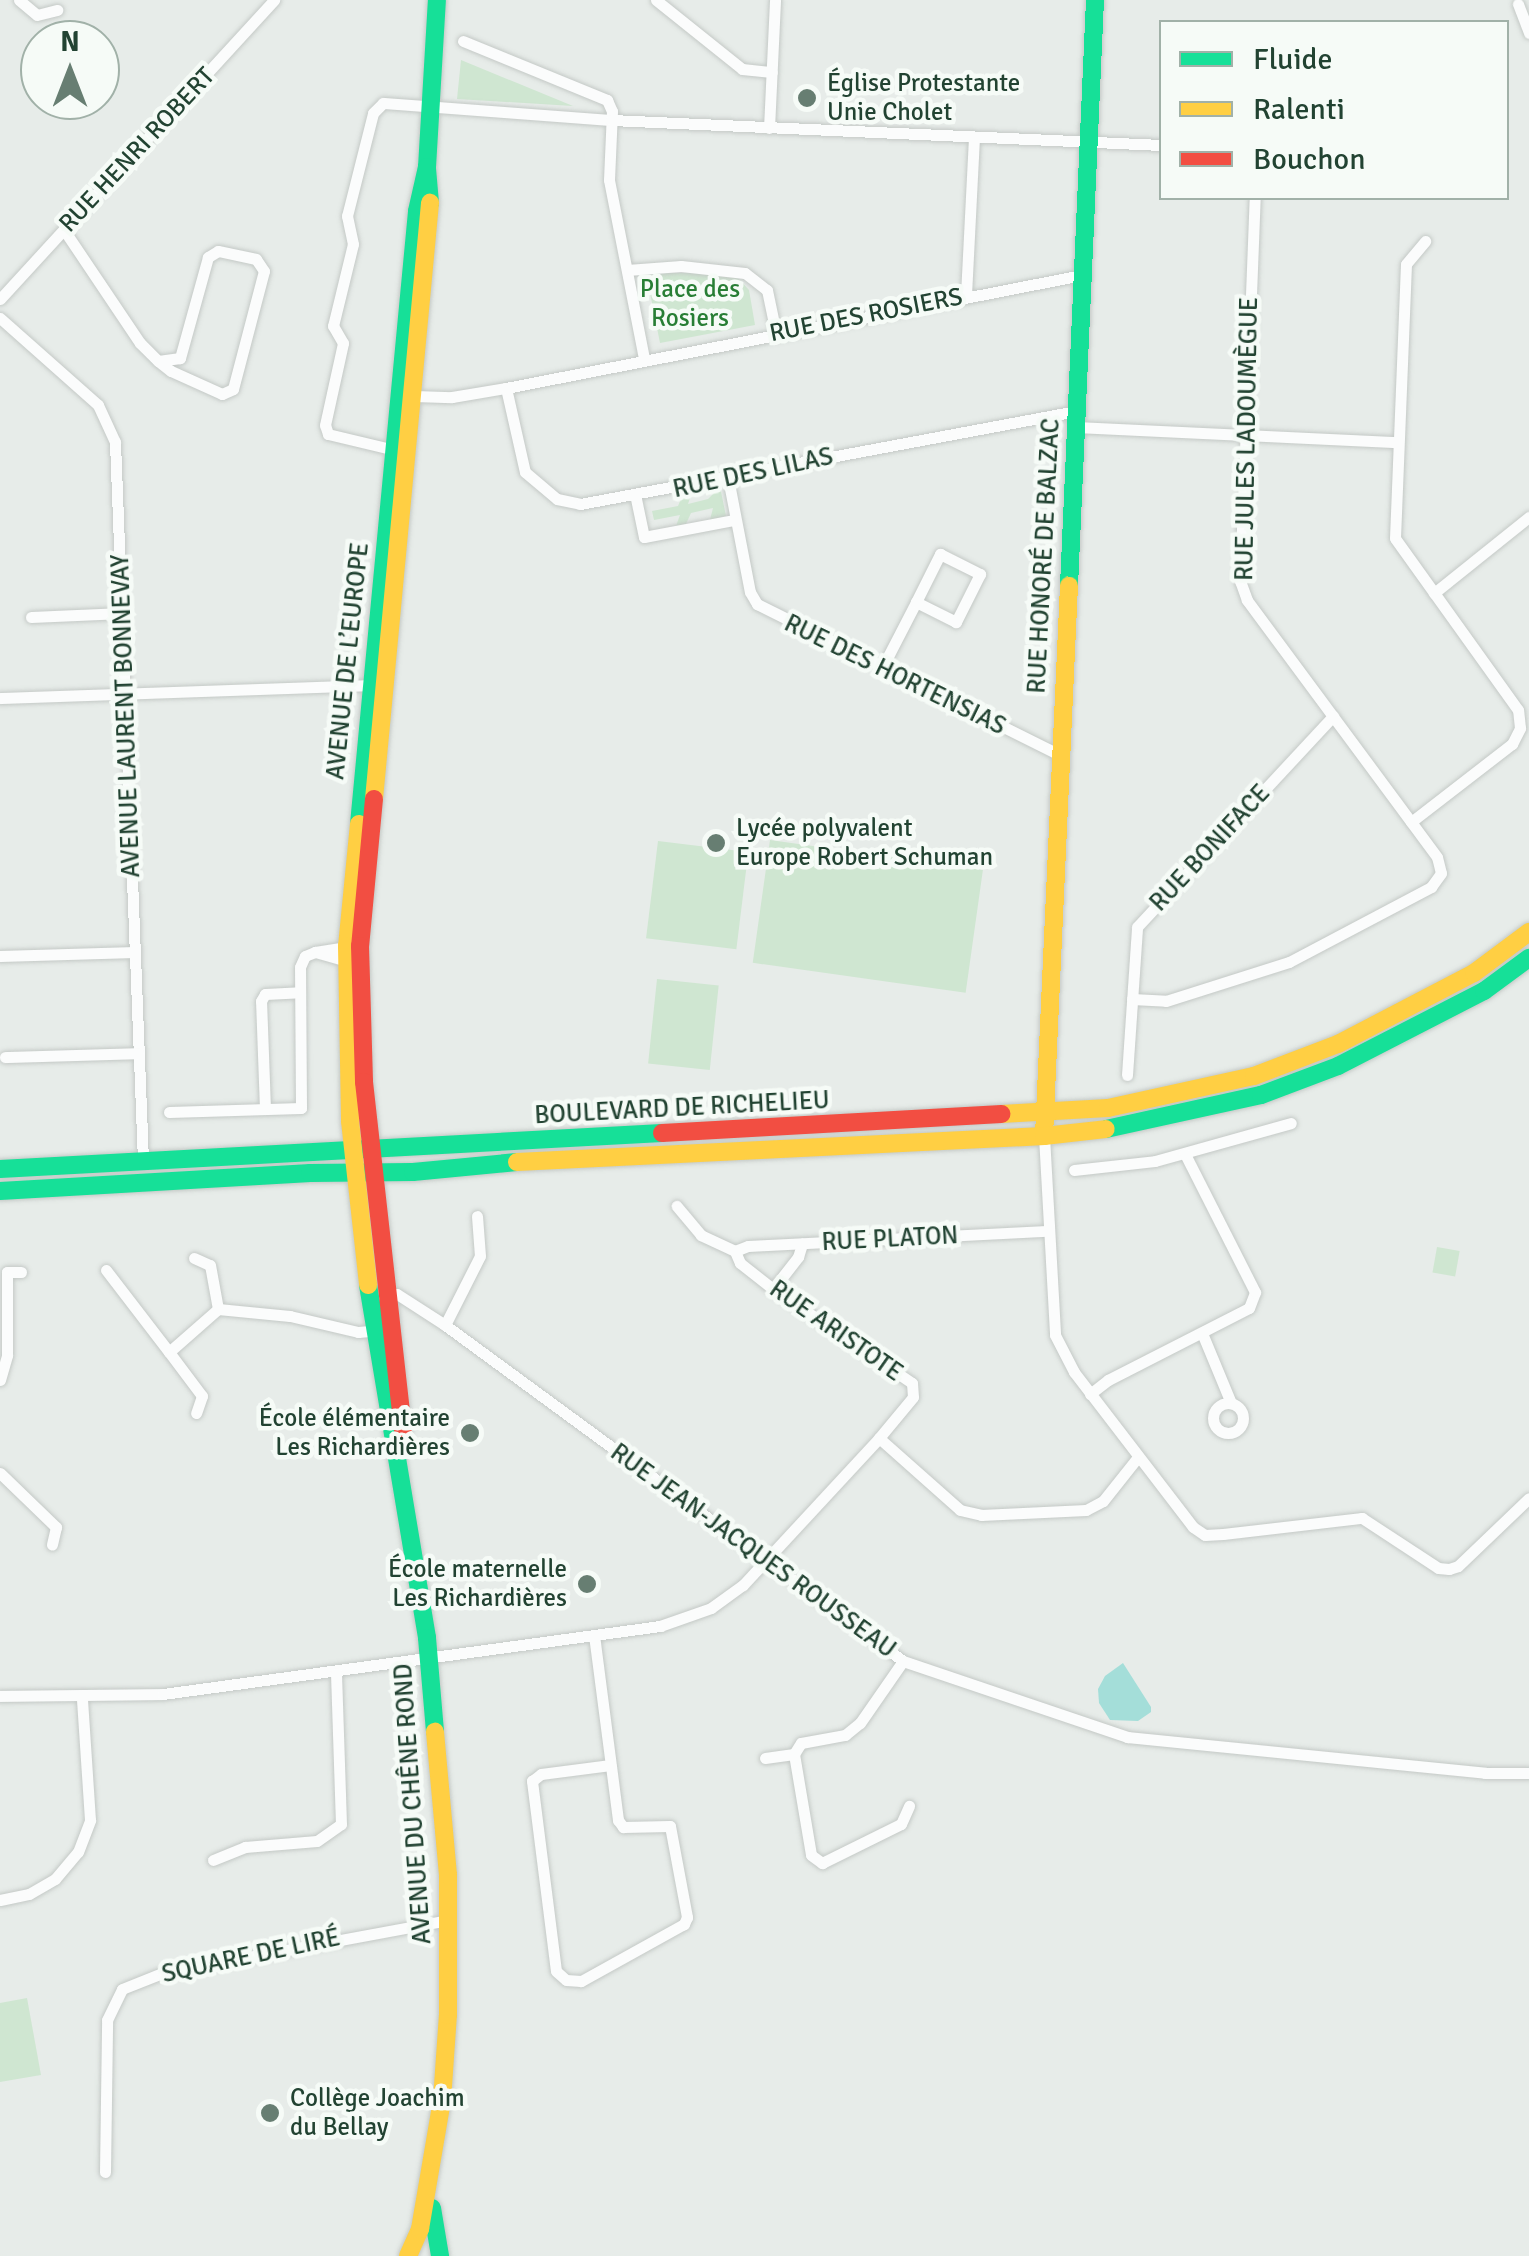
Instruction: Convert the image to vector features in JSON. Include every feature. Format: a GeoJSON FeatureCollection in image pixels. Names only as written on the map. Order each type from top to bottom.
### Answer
{"type":"FeatureCollection","features":[{"type":"Feature","properties":{"kind":"main road","name":"AVENUE DE L’EUROPE"},"geometry":{"type":"LineString","coordinates":[[374,1162],[364,1082],[362,911],[394,450],[417,211],[427,167],[438,0]]}},
{"type":"Feature","properties":{"kind":"main road","name":"RUE HONORÉ DE BALZAC"},"geometry":{"type":"LineString","coordinates":[[1044,1114],[1094,0]]}},
{"type":"Feature","properties":{"kind":"main road","name":"AVENUE DE L’EUROPE"},"geometry":{"type":"LineString","coordinates":[[354,1162],[347,953],[414,396],[431,211],[427,167]]}},
{"type":"Feature","properties":{"kind":"main road","name":"BOULEVARD DE RICHELIEU"},"geometry":{"type":"LineString","coordinates":[[0,1169],[323,1153],[354,1162],[374,1162],[1044,1114],[1181,1095],[1254,1076],[1338,1044],[1474,973],[1529,932]]}},
{"type":"Feature","properties":{"kind":"main road","name":"BOULEVARD DE RICHELIEU"},"geometry":{"type":"LineString","coordinates":[[374,1162],[397,1172],[1044,1136],[1193,1114],[1292,1084],[1393,1040],[1484,990],[1529,958]]}},
{"type":"Feature","properties":{"kind":"main road"},"geometry":{"type":"LineString","coordinates":[[1044,1114],[1044,1136]]}},
{"type":"Feature","properties":{"kind":"main road"},"geometry":{"type":"LineString","coordinates":[[0,1191],[354,1162]]}},
{"type":"Feature","properties":{"kind":"main road","name":"AVENUE DU CHÊNE ROND"},"geometry":{"type":"LineString","coordinates":[[354,1162],[370,1299],[384,1329]]}},
{"type":"Feature","properties":{"kind":"main road","name":"AVENUE DU CHÊNE ROND"},"geometry":{"type":"LineString","coordinates":[[374,1162],[389,1296],[384,1329],[442,1770],[448,1920],[446,2043],[432,2170],[420,2229],[408,2256]]}},
{"type":"Feature","properties":{"kind":"main road","name":"AVENUE DU CHÊNE ROND"},"geometry":{"type":"LineString","coordinates":[[432,2170],[432,2228],[440,2256]]}},
{"type":"Feature","properties":{"kind":"street"},"geometry":{"type":"LineString","coordinates":[[19,0],[37,14],[57,10]]}},
{"type":"Feature","properties":{"kind":"street","name":"RUE HENRI ROBERT"},"geometry":{"type":"LineString","coordinates":[[0,299],[274,0]]}},
{"type":"Feature","properties":{"kind":"street"},"geometry":{"type":"LineString","coordinates":[[656,0],[742,69],[772,72]]}},
{"type":"Feature","properties":{"kind":"street"},"geometry":{"type":"LineString","coordinates":[[769,128],[775,0]]}},
{"type":"Feature","properties":{"kind":"street"},"geometry":{"type":"LineString","coordinates":[[1518,4],[1529,33]]}},
{"type":"Feature","properties":{"kind":"street"},"geometry":{"type":"LineString","coordinates":[[462,41],[606,100],[611,120],[609,180],[644,358]]}},
{"type":"Feature","properties":{"kind":"street"},"geometry":{"type":"LineString","coordinates":[[394,450],[328,434],[324,425],[343,343],[333,326],[352,244],[347,216],[372,112],[383,102],[431,110],[611,120],[1159,145]]}},
{"type":"Feature","properties":{"kind":"street"},"geometry":{"type":"LineString","coordinates":[[966,295],[974,139]]}},
{"type":"Feature","properties":{"kind":"street","name":"RUE JULES LADOUMÈGUE"},"geometry":{"type":"LineString","coordinates":[[1132,999],[1166,1001],[1289,962],[1431,888],[1442,873],[1437,858],[1412,822],[1247,600],[1240,580],[1255,200]]}},
{"type":"Feature","properties":{"kind":"street"},"geometry":{"type":"LineString","coordinates":[[64,230],[125,324],[158,361],[222,394],[233,389],[264,271],[256,258],[218,251],[208,257],[180,358],[158,361]]}},
{"type":"Feature","properties":{"kind":"street"},"geometry":{"type":"LineString","coordinates":[[1412,822],[1512,744],[1520,728],[1518,710],[1395,538],[1406,264],[1425,241]]}},
{"type":"Feature","properties":{"kind":"street"},"geometry":{"type":"LineString","coordinates":[[627,270],[681,266],[745,273],[767,290],[776,333]]}},
{"type":"Feature","properties":{"kind":"street","name":"RUE DES ROSIERS"},"geometry":{"type":"LineString","coordinates":[[414,396],[452,397],[506,388],[1082,274]]}},
{"type":"Feature","properties":{"kind":"street","name":"AVENUE LAURENT BONNEVAY"},"geometry":{"type":"LineString","coordinates":[[0,318],[98,405],[115,442],[143,1162]]}},
{"type":"Feature","properties":{"kind":"street","name":"RUE DES LILAS"},"geometry":{"type":"LineString","coordinates":[[506,388],[525,472],[541,489],[580,504],[1076,419],[1244,435],[1398,442]]}},
{"type":"Feature","properties":{"kind":"street","name":"RUE DES HORTENSIAS"},"geometry":{"type":"LineString","coordinates":[[728,478],[734,520],[757,604],[1060,755]]}},
{"type":"Feature","properties":{"kind":"street"},"geometry":{"type":"LineString","coordinates":[[635,494],[644,538],[734,520]]}},
{"type":"Feature","properties":{"kind":"street"},"geometry":{"type":"LineString","coordinates":[[1434,593],[1529,517]]}},
{"type":"Feature","properties":{"kind":"street"},"geometry":{"type":"LineString","coordinates":[[882,668],[940,554],[980,574],[956,622],[916,602]]}},
{"type":"Feature","properties":{"kind":"street"},"geometry":{"type":"LineString","coordinates":[[31,617],[123,613]]}},
{"type":"Feature","properties":{"kind":"street"},"geometry":{"type":"LineString","coordinates":[[0,698],[378,685]]}},
{"type":"Feature","properties":{"kind":"street","name":"RUE BONIFACE"},"geometry":{"type":"LineString","coordinates":[[1128,1075],[1136,927],[1333,716]]}},
{"type":"Feature","properties":{"kind":"street"},"geometry":{"type":"LineString","coordinates":[[169,1112],[300,1108],[300,968],[306,956],[314,952],[347,953],[352,946],[354,973],[360,984]]}},
{"type":"Feature","properties":{"kind":"street"},"geometry":{"type":"LineString","coordinates":[[0,956],[135,952]]}},
{"type":"Feature","properties":{"kind":"street"},"geometry":{"type":"LineString","coordinates":[[265,1109],[261,1002],[265,994],[300,992]]}},
{"type":"Feature","properties":{"kind":"street"},"geometry":{"type":"LineString","coordinates":[[5,1057],[138,1053]]}},
{"type":"Feature","properties":{"kind":"street"},"geometry":{"type":"LineString","coordinates":[[1074,1170],[1186,1154],[1291,1123]]}},
{"type":"Feature","properties":{"kind":"street"},"geometry":{"type":"LineString","coordinates":[[1044,1136],[1046,1230],[1055,1335],[1090,1394],[1193,1527],[1204,1535],[1362,1518],[1438,1568],[1458,1566],[1529,1498]]}},
{"type":"Feature","properties":{"kind":"street"},"geometry":{"type":"LineString","coordinates":[[1090,1394],[1108,1380],[1249,1308],[1255,1292],[1186,1154]]}},
{"type":"Feature","properties":{"kind":"street","name":"RUE ARISTOTE"},"geometry":{"type":"LineString","coordinates":[[0,1696],[82,1698],[163,1694],[594,1635],[688,1620],[743,1585],[879,1438],[912,1397],[912,1383],[773,1289],[740,1263],[734,1251],[702,1235],[677,1206]]}},
{"type":"Feature","properties":{"kind":"street"},"geometry":{"type":"LineString","coordinates":[[445,1325],[480,1256],[477,1216]]}},
{"type":"Feature","properties":{"kind":"street","name":"RUE PLATON"},"geometry":{"type":"LineString","coordinates":[[734,1251],[1046,1230]]}},
{"type":"Feature","properties":{"kind":"street"},"geometry":{"type":"LineString","coordinates":[[773,1289],[798,1257],[802,1244]]}},
{"type":"Feature","properties":{"kind":"street"},"geometry":{"type":"LineString","coordinates":[[194,1258],[210,1264],[218,1309]]}},
{"type":"Feature","properties":{"kind":"street"},"geometry":{"type":"LineString","coordinates":[[106,1270],[202,1396],[196,1413]]}},
{"type":"Feature","properties":{"kind":"street"},"geometry":{"type":"LineString","coordinates":[[0,1380],[7,1355],[7,1272],[21,1272]]}},
{"type":"Feature","properties":{"kind":"street","name":"RUE JEAN-JACQUES ROUSSEAU"},"geometry":{"type":"LineString","coordinates":[[389,1296],[397,1294],[445,1325],[903,1660],[1127,1737],[1529,1773]]}},
{"type":"Feature","properties":{"kind":"street"},"geometry":{"type":"LineString","coordinates":[[370,1299],[389,1296]]}},
{"type":"Feature","properties":{"kind":"street"},"geometry":{"type":"LineString","coordinates":[[169,1352],[218,1309],[290,1316],[358,1332],[384,1329]]}},
{"type":"Feature","properties":{"kind":"street"},"geometry":{"type":"LineString","coordinates":[[1202,1333],[1231,1404]]}},
{"type":"Feature","properties":{"kind":"street"},"geometry":{"type":"LineString","coordinates":[[879,1438],[960,1510],[981,1515],[1086,1510],[1103,1500],[1138,1457]]}},
{"type":"Feature","properties":{"kind":"street"},"geometry":{"type":"LineString","coordinates":[[0,1473],[56,1526],[52,1545]]}},
{"type":"Feature","properties":{"kind":"street"},"geometry":{"type":"LineString","coordinates":[[594,1635],[610,1765],[623,1827],[670,1826],[687,1917],[684,1924],[581,1981],[566,1980],[556,1971],[532,1781],[540,1774],[610,1765]]}},
{"type":"Feature","properties":{"kind":"street"},"geometry":{"type":"LineString","coordinates":[[903,1660],[860,1724],[845,1735],[801,1743],[794,1754],[811,1855],[822,1863],[901,1824],[910,1806]]}},
{"type":"Feature","properties":{"kind":"street"},"geometry":{"type":"LineString","coordinates":[[213,1860],[245,1847],[317,1841],[341,1824],[336,1673]]}},
{"type":"Feature","properties":{"kind":"street"},"geometry":{"type":"LineString","coordinates":[[0,1900],[29,1894],[55,1880],[78,1852],[90,1820],[82,1698]]}},
{"type":"Feature","properties":{"kind":"street"},"geometry":{"type":"LineString","coordinates":[[765,1758],[794,1754]]}},
{"type":"Feature","properties":{"kind":"street","name":"SQUARE DE LIRÉ"},"geometry":{"type":"LineString","coordinates":[[104,2172],[108,2020],[122,1990],[162,1972],[424,1920],[448,1920]]}},
{"type":"Feature","properties":{"kind":"green space"},"geometry":{"type":"Polygon","coordinates":[[[461,60],[573,106],[457,99],[461,60]]]}},
{"type":"Feature","properties":{"kind":"green space","name":"Place des Rosiers"},"geometry":{"type":"Polygon","coordinates":[[[646,273],[719,273],[738,278],[749,290],[755,325],[660,343],[646,273]]]}},
{"type":"Feature","properties":{"kind":"green space"},"geometry":{"type":"Polygon","coordinates":[[[720,487],[726,516],[710,520],[713,508],[691,513],[686,524],[676,526],[680,515],[654,520],[652,511],[678,506],[683,494],[692,492],[688,504],[708,499],[720,487]]]}},
{"type":"Feature","properties":{"kind":"green space"},"geometry":{"type":"Polygon","coordinates":[[[770,840],[983,870],[966,993],[753,963],[770,840]]]}},
{"type":"Feature","properties":{"kind":"green space"},"geometry":{"type":"Polygon","coordinates":[[[658,841],[748,852],[736,949],[646,938],[658,841]]]}},
{"type":"Feature","properties":{"kind":"green space"},"geometry":{"type":"Polygon","coordinates":[[[657,979],[719,985],[710,1070],[648,1064],[657,979]]]}},
{"type":"Feature","properties":{"kind":"green space"},"geometry":{"type":"Polygon","coordinates":[[[1437,1247],[1460,1251],[1455,1277],[1432,1273],[1437,1247]]]}},
{"type":"Feature","properties":{"kind":"green space"},"geometry":{"type":"Polygon","coordinates":[[[27,1998],[41,2075],[0,2082],[0,2003],[27,1998]]]}},
{"type":"Feature","properties":{"kind":"water"},"geometry":{"type":"Polygon","coordinates":[[[1123,1663],[1151,1707],[1151,1712],[1138,1721],[1110,1720],[1099,1703],[1098,1689],[1105,1676],[1123,1663]]]}},
{"type":"Feature","properties":{"kind":"traffic: fast"},"geometry":{"type":"LineString","coordinates":[[430,203],[427,167],[437,0]]}},
{"type":"Feature","properties":{"kind":"traffic: fast"},"geometry":{"type":"LineString","coordinates":[[1069,586],[1095,0]]}},
{"type":"Feature","properties":{"kind":"traffic: fast"},"geometry":{"type":"LineString","coordinates":[[359,824],[417,211],[427,167]]}},
{"type":"Feature","properties":{"kind":"traffic: fast"},"geometry":{"type":"LineString","coordinates":[[1106,1129],[1261,1095],[1338,1066],[1484,991],[1529,958]]}},
{"type":"Feature","properties":{"kind":"traffic: fast"},"geometry":{"type":"LineString","coordinates":[[0,1169],[662,1133]]}},
{"type":"Feature","properties":{"kind":"traffic: fast"},"geometry":{"type":"LineString","coordinates":[[0,1191],[310,1173],[413,1172],[517,1162]]}},
{"type":"Feature","properties":{"kind":"traffic: fast"},"geometry":{"type":"LineString","coordinates":[[368,1285],[427,1638],[435,1732]]}},
{"type":"Feature","properties":{"kind":"traffic: fast"},"geometry":{"type":"LineString","coordinates":[[432,2208],[440,2256]]}},
{"type":"Feature","properties":{"kind":"traffic: slow"},"geometry":{"type":"LineString","coordinates":[[374,799],[430,203]]}},
{"type":"Feature","properties":{"kind":"traffic: slow"},"geometry":{"type":"LineString","coordinates":[[1044,1136],[1069,586]]}},
{"type":"Feature","properties":{"kind":"traffic: slow"},"geometry":{"type":"LineString","coordinates":[[359,824],[347,946],[350,1121],[368,1285]]}},
{"type":"Feature","properties":{"kind":"traffic: slow"},"geometry":{"type":"LineString","coordinates":[[1001,1114],[1108,1108],[1254,1076],[1338,1044],[1474,973],[1529,932]]}},
{"type":"Feature","properties":{"kind":"traffic: slow"},"geometry":{"type":"LineString","coordinates":[[517,1162],[1044,1136],[1106,1129]]}},
{"type":"Feature","properties":{"kind":"traffic: slow"},"geometry":{"type":"LineString","coordinates":[[408,2256],[420,2229],[442,2100],[448,2015],[448,1875],[435,1732]]}},
{"type":"Feature","properties":{"kind":"traffic: jam"},"geometry":{"type":"LineString","coordinates":[[374,799],[360,946],[364,1082],[403,1430]]}},
{"type":"Feature","properties":{"kind":"traffic: jam"},"geometry":{"type":"LineString","coordinates":[[662,1133],[1001,1114]]}},
{"type":"Feature","properties":{"kind":"place","name":"Église Protestante Unie Cholet"},"geometry":{"type":"Point","coordinates":[807,98]}},
{"type":"Feature","properties":{"kind":"place","name":"Lycée polyvalent Europe Robert Schuman"},"geometry":{"type":"Point","coordinates":[716,843]}},
{"type":"Feature","properties":{"kind":"place","name":"École élémentaire Les Richardières"},"geometry":{"type":"Point","coordinates":[470,1433]}},
{"type":"Feature","properties":{"kind":"place","name":"École maternelle Les Richardières"},"geometry":{"type":"Point","coordinates":[587,1584]}},
{"type":"Feature","properties":{"kind":"place","name":"Collège Joachim du Bellay"},"geometry":{"type":"Point","coordinates":[270,2113]}}]}
